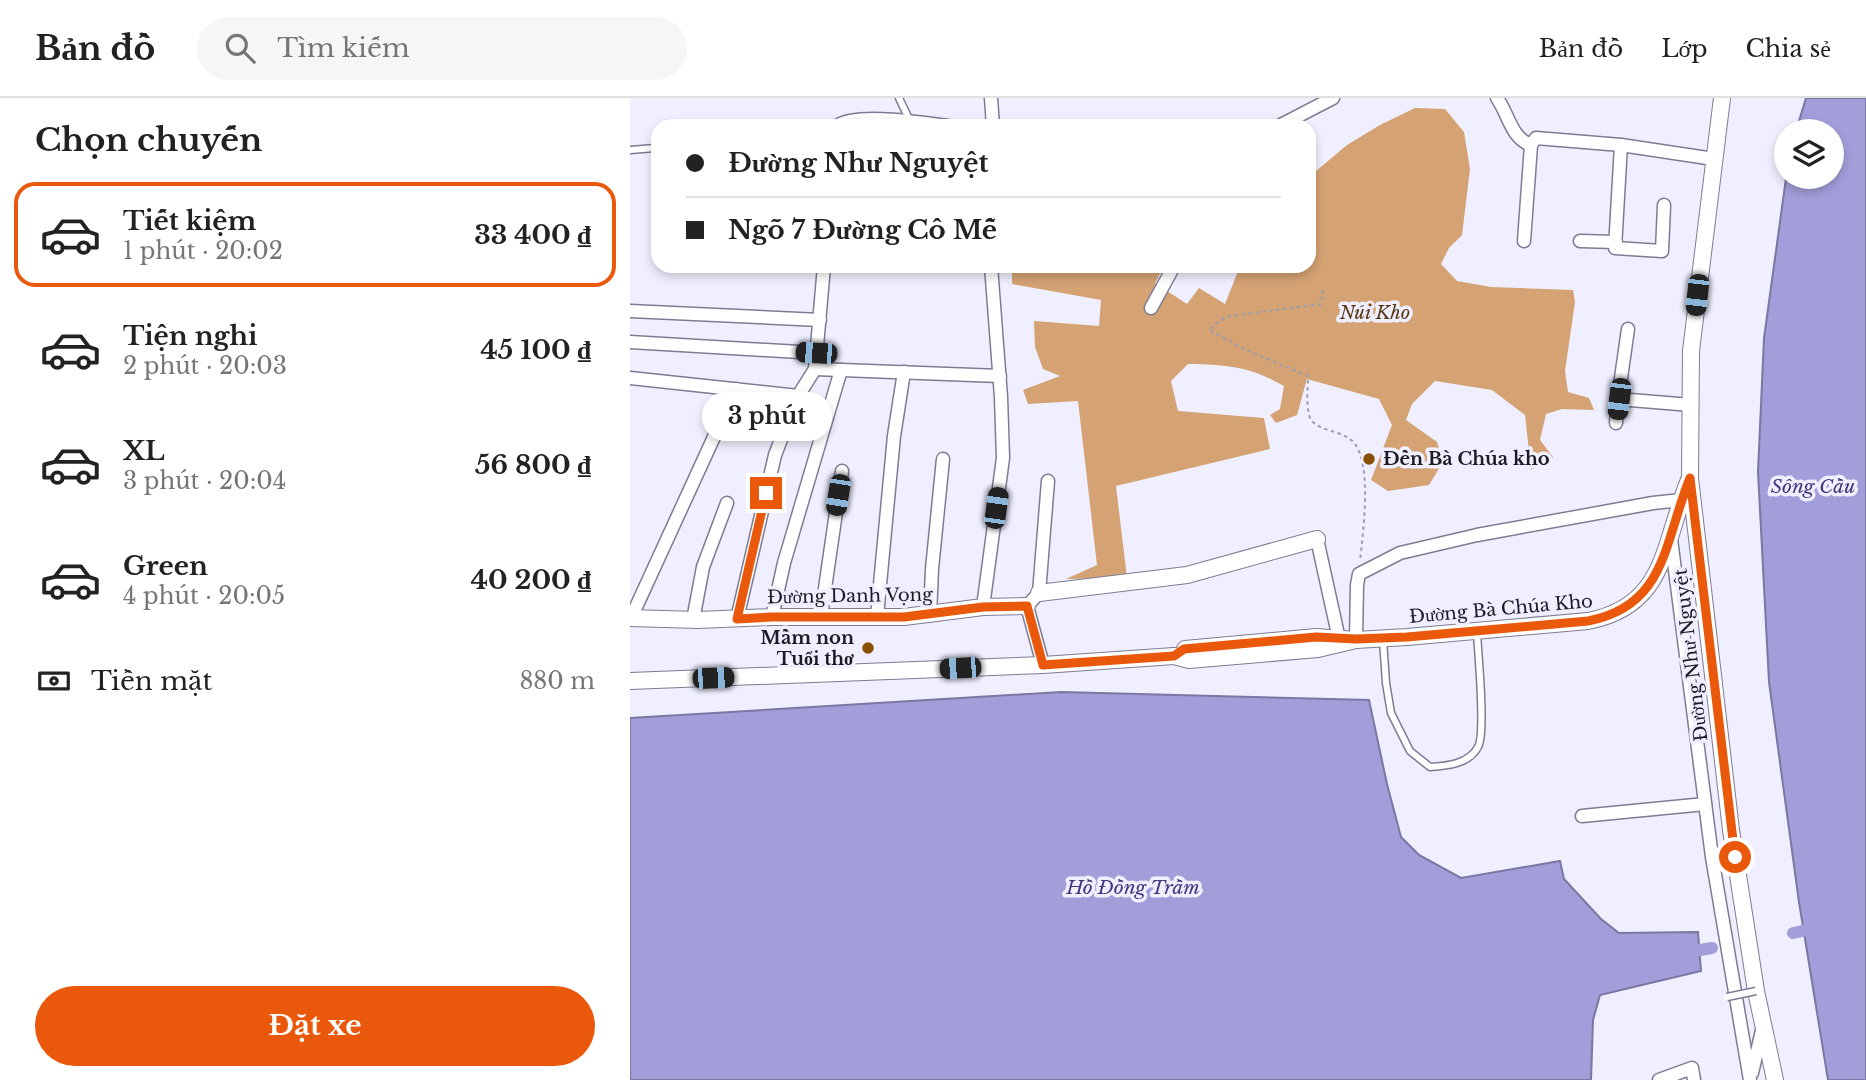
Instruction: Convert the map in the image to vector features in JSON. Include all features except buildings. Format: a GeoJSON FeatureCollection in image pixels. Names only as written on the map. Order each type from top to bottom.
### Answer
{"type":"FeatureCollection","features":[{"type":"Feature","properties":{"kind":"street"},"geometry":{"type":"LineString","coordinates":[[991,98],[992,119]]}},
{"type":"Feature","properties":{"kind":"street"},"geometry":{"type":"LineString","coordinates":[[1292,119],[1333,98]]}},
{"type":"Feature","properties":{"kind":"street"},"geometry":{"type":"LineString","coordinates":[[1497,98],[1515,134],[1521,141],[1531,145]]}},
{"type":"Feature","properties":{"kind":"street","name":"Đường Như Nguyệt"},"geometry":{"type":"LineString","coordinates":[[1722,98],[1691,351],[1690,478],[1731,830],[1756,991],[1775,1080]]}},
{"type":"Feature","properties":{"kind":"street"},"geometry":{"type":"LineString","coordinates":[[1524,241],[1531,145],[1536,138],[1621,145],[1714,159]]}},
{"type":"Feature","properties":{"kind":"street"},"geometry":{"type":"LineString","coordinates":[[1621,145],[1615,248],[1661,251],[1664,205]]}},
{"type":"Feature","properties":{"kind":"street"},"geometry":{"type":"LineString","coordinates":[[1580,241],[1616,242]]}},
{"type":"Feature","properties":{"kind":"street"},"geometry":{"type":"LineString","coordinates":[[737,619],[775,455],[798,396],[815,369],[823,273]]}},
{"type":"Feature","properties":{"kind":"street"},"geometry":{"type":"LineString","coordinates":[[983,607],[1003,458],[992,273]]}},
{"type":"Feature","properties":{"kind":"street"},"geometry":{"type":"LineString","coordinates":[[1151,308],[1170,273]]}},
{"type":"Feature","properties":{"kind":"street"},"geometry":{"type":"LineString","coordinates":[[630,311],[820,320]]}},
{"type":"Feature","properties":{"kind":"street"},"geometry":{"type":"LineString","coordinates":[[1616,423],[1628,328]]}},
{"type":"Feature","properties":{"kind":"street"},"geometry":{"type":"LineString","coordinates":[[630,342],[816,353]]}},
{"type":"Feature","properties":{"kind":"street"},"geometry":{"type":"LineString","coordinates":[[815,369],[1000,376]]}},
{"type":"Feature","properties":{"kind":"street"},"geometry":{"type":"LineString","coordinates":[[772,617],[784,563],[841,370]]}},
{"type":"Feature","properties":{"kind":"street"},"geometry":{"type":"LineString","coordinates":[[877,616],[894,436],[904,372]]}},
{"type":"Feature","properties":{"kind":"street"},"geometry":{"type":"LineString","coordinates":[[630,378],[798,396]]}},
{"type":"Feature","properties":{"kind":"street"},"geometry":{"type":"LineString","coordinates":[[631,618],[736,389]]}},
{"type":"Feature","properties":{"kind":"street"},"geometry":{"type":"LineString","coordinates":[[1619,399],[1691,405]]}},
{"type":"Feature","properties":{"kind":"street"},"geometry":{"type":"LineString","coordinates":[[930,615],[943,460]]}},
{"type":"Feature","properties":{"kind":"street"},"geometry":{"type":"LineString","coordinates":[[821,616],[842,471]]}},
{"type":"Feature","properties":{"kind":"street","name":"Đường Bà Chúa Kho"},"geometry":{"type":"LineString","coordinates":[[1174,656],[1184,649],[1316,637],[1383,638],[1611,617],[1628,607],[1653,580],[1690,478]]}},
{"type":"Feature","properties":{"kind":"street"},"geometry":{"type":"LineString","coordinates":[[1043,665],[1027,606],[1039,593],[1048,481]]}},
{"type":"Feature","properties":{"kind":"street"},"geometry":{"type":"LineString","coordinates":[[1356,639],[1356,585],[1359,574],[1400,552],[1653,503],[1681,500]]}},
{"type":"Feature","properties":{"kind":"street"},"geometry":{"type":"LineString","coordinates":[[693,620],[703,567],[727,503]]}},
{"type":"Feature","properties":{"kind":"street","name":"Đường Như Nguyệt"},"geometry":{"type":"LineString","coordinates":[[1671,536],[1705,804],[1750,1080]]}},
{"type":"Feature","properties":{"kind":"street"},"geometry":{"type":"LineString","coordinates":[[1039,593],[1187,575],[1317,539],[1339,639]]}},
{"type":"Feature","properties":{"kind":"street","name":"Đường Danh Vọng"},"geometry":{"type":"LineString","coordinates":[[631,618],[693,620],[930,615],[983,607],[1027,606]]}},
{"type":"Feature","properties":{"kind":"street","name":"Đường Bà Chúa Kho"},"geometry":{"type":"LineString","coordinates":[[630,681],[1043,665],[1174,656],[1189,660],[1318,649],[1356,639]]}},
{"type":"Feature","properties":{"kind":"street"},"geometry":{"type":"LineString","coordinates":[[1582,816],[1705,804]]}},
{"type":"Feature","properties":{"kind":"street"},"geometry":{"type":"LineString","coordinates":[[1750,1080],[1763,1025]]}},
{"type":"Feature","properties":{"kind":"street"},"geometry":{"type":"LineString","coordinates":[[1659,1080],[1692,1068],[1694,1080]]}},
{"type":"Feature","properties":{"kind":"lane"},"geometry":{"type":"LineString","coordinates":[[899,98],[909,119]]}},
{"type":"Feature","properties":{"kind":"lane"},"geometry":{"type":"LineString","coordinates":[[630,150],[651,149]]}},
{"type":"Feature","properties":{"kind":"lane"},"geometry":{"type":"LineString","coordinates":[[1383,638],[1391,713],[1410,751],[1430,767],[1451,765],[1468,758],[1479,746],[1483,724],[1476,631]]}},
{"type":"Feature","properties":{"kind":"lane"},"geometry":{"type":"LineString","coordinates":[[1727,997],[1756,991]]}},
{"type":"Feature","properties":{"kind":"path"},"geometry":{"type":"LineString","coordinates":[[1323,290],[1321,304],[1230,316],[1209,330],[1246,350],[1308,376],[1308,412],[1311,421],[1317,426],[1348,436],[1356,445],[1363,464],[1365,511],[1360,561]]}},
{"type":"Feature","properties":{"kind":"green space","name":"Núi Kho"},"geometry":{"type":"Polygon","coordinates":[[[1415,108],[1445,109],[1464,132],[1470,169],[1462,235],[1449,248],[1441,264],[1457,281],[1491,287],[1573,290],[1575,302],[1565,371],[1568,392],[1589,398],[1594,410],[1562,409],[1546,414],[1540,440],[1553,457],[1531,470],[1525,415],[1492,390],[1435,381],[1412,404],[1406,420],[1437,442],[1443,462],[1429,485],[1388,491],[1371,480],[1392,425],[1379,399],[1307,379],[1297,415],[1276,423],[1270,415],[1280,409],[1284,386],[1260,374],[1238,368],[1188,364],[1171,381],[1178,411],[1264,418],[1270,449],[1116,486],[1127,578],[1066,579],[1097,565],[1078,401],[1028,404],[1023,390],[1060,376],[1043,369],[1035,347],[1034,321],[1099,326],[1101,300],[1012,284],[1012,273],[1160,273],[1155,283],[1187,304],[1199,288],[1225,304],[1237,273],[1316,273],[1316,171],[1347,145],[1415,108]]]}},
{"type":"Feature","properties":{"kind":"water","name":"Sông Cầu"},"geometry":{"type":"Polygon","coordinates":[[[1806,98],[1866,98],[1866,1080],[1828,1080],[1799,902],[1769,682],[1758,472],[1764,338],[1785,189],[1844,189],[1844,119],[1800,119],[1806,98]]]}},
{"type":"Feature","properties":{"kind":"water","name":"Hồ Đồng Trầm"},"geometry":{"type":"Polygon","coordinates":[[[1061,692],[1369,700],[1401,837],[1419,855],[1461,878],[1560,861],[1564,879],[1601,919],[1619,933],[1698,932],[1701,971],[1600,995],[1593,1020],[1591,1080],[630,1080],[630,718],[1061,692]]]}},
{"type":"Feature","properties":{"kind":"waterway"},"geometry":{"type":"LineString","coordinates":[[1793,933],[1817,928]]}},
{"type":"Feature","properties":{"kind":"waterway"},"geometry":{"type":"LineString","coordinates":[[1700,950],[1712,948]]}},
{"type":"Feature","properties":{"kind":"place","name":"Đền Bà Chúa kho"},"geometry":{"type":"Point","coordinates":[1369,459]}},
{"type":"Feature","properties":{"kind":"place","name":"Mầm non Tuổi thơ"},"geometry":{"type":"Point","coordinates":[868,648]}},
{"type":"Feature","properties":{"kind":"route"},"geometry":{"type":"LineString","coordinates":[[766,493],[737,619],[904,617],[983,607],[1027,606],[1043,665],[1174,656],[1184,649],[1316,637],[1407,637],[1611,617],[1628,607],[1653,580],[1690,478],[1735,857]]}}]}
